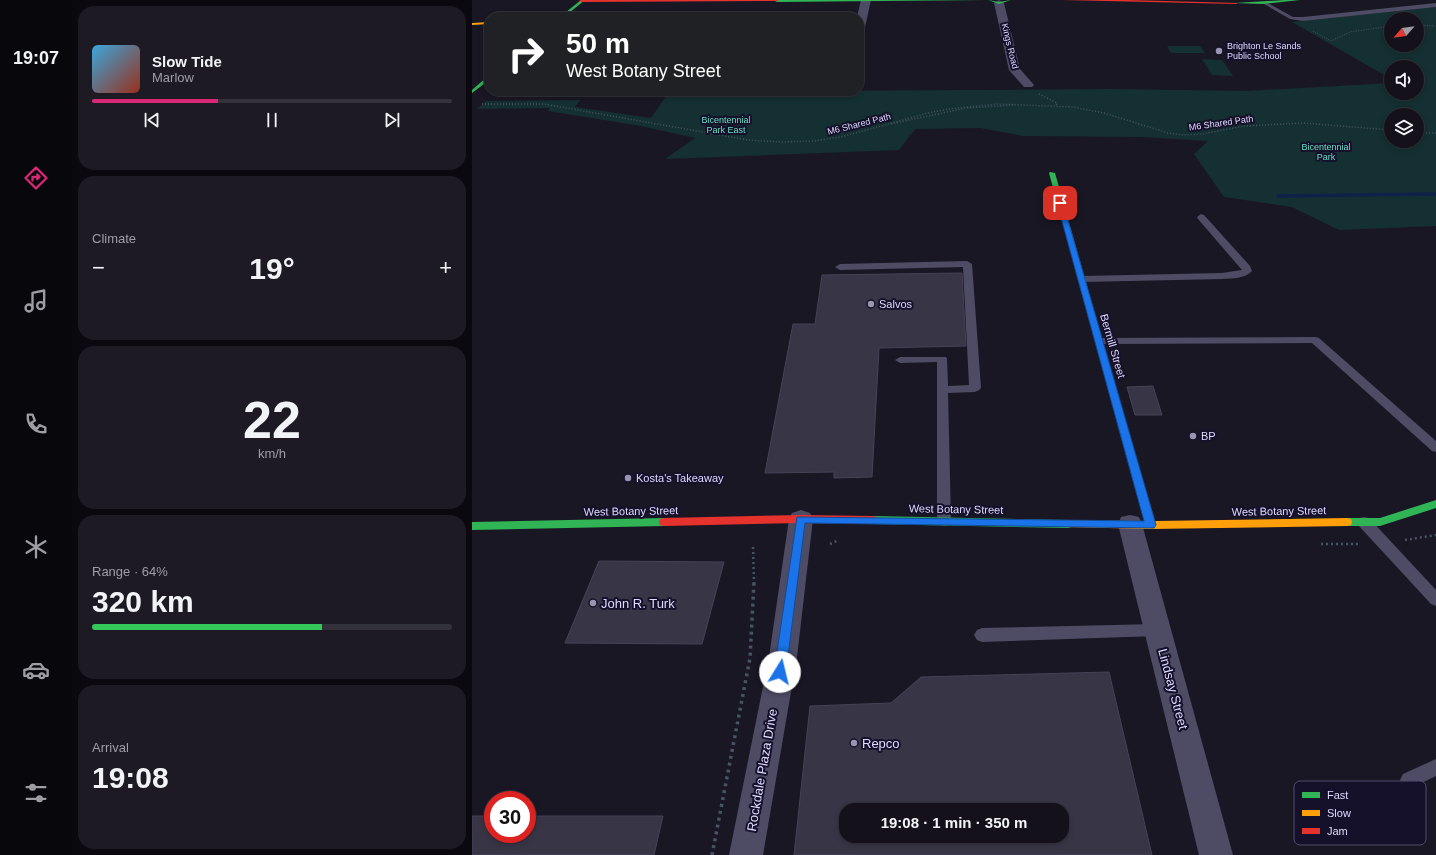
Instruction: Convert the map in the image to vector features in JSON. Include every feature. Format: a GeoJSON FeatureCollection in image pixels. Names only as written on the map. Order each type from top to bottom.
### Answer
{"type":"FeatureCollection","features":[{"type":"Feature","properties":{"kind":"street"},"geometry":{"type":"LineString","coordinates":[[863,12],[866,0]]}},
{"type":"Feature","properties":{"kind":"street"},"geometry":{"type":"LineString","coordinates":[[568,12],[582,1],[983,0]]}},
{"type":"Feature","properties":{"kind":"street"},"geometry":{"type":"LineString","coordinates":[[1064,0],[1266,3],[1298,0]]}},
{"type":"Feature","properties":{"kind":"street","name":"Kings Road"},"geometry":{"type":"LineString","coordinates":[[999,1],[1015,70],[1028,85]]}},
{"type":"Feature","properties":{"kind":"street"},"geometry":{"type":"LineString","coordinates":[[472,24],[484,23]]}},
{"type":"Feature","properties":{"kind":"street"},"geometry":{"type":"LineString","coordinates":[[472,92],[484,82]]}},
{"type":"Feature","properties":{"kind":"street","name":"Bermill Street"},"geometry":{"type":"LineString","coordinates":[[1052,173],[1099,341],[1140,525]]}},
{"type":"Feature","properties":{"kind":"street","name":"West Botany Street"},"geometry":{"type":"LineString","coordinates":[[472,526],[801,519],[1140,525],[1380,522],[1436,504]]}},
{"type":"Feature","properties":{"kind":"street","name":"Rockdale Plaza Drive"},"geometry":{"type":"LineString","coordinates":[[746,855],[783,657],[801,519]]}},
{"type":"Feature","properties":{"kind":"street","name":"Lindsay Street"},"geometry":{"type":"LineString","coordinates":[[1140,525],[1157,630],[1216,855]]}},
{"type":"Feature","properties":{"kind":"lane"},"geometry":{"type":"LineString","coordinates":[[1266,3],[1292,18],[1297,19],[1436,5]]}},
{"type":"Feature","properties":{"kind":"lane"},"geometry":{"type":"LineString","coordinates":[[1082,279],[1222,276],[1247,271],[1247,268],[1201,217]]}},
{"type":"Feature","properties":{"kind":"lane"},"geometry":{"type":"LineString","coordinates":[[840,267],[967,264],[975,388],[943,390]]}},
{"type":"Feature","properties":{"kind":"lane"},"geometry":{"type":"LineString","coordinates":[[1099,341],[1315,340],[1436,448]]}},
{"type":"Feature","properties":{"kind":"lane"},"geometry":{"type":"LineString","coordinates":[[900,360],[942,359],[944,521]]}},
{"type":"Feature","properties":{"kind":"lane"},"geometry":{"type":"LineString","coordinates":[[1364,522],[1436,600]]}},
{"type":"Feature","properties":{"kind":"lane"},"geometry":{"type":"LineString","coordinates":[[982,634],[1157,630]]}},
{"type":"Feature","properties":{"kind":"lane"},"geometry":{"type":"LineString","coordinates":[[1409,780],[1436,767]]}},
{"type":"Feature","properties":{"kind":"path"},"geometry":{"type":"LineString","coordinates":[[1297,19],[1299,23],[1331,41],[1350,32],[1384,27]]}},
{"type":"Feature","properties":{"kind":"path"},"geometry":{"type":"LineString","coordinates":[[1424,26],[1436,26]]}},
{"type":"Feature","properties":{"kind":"path","name":"M6 Shared Path"},"geometry":{"type":"LineString","coordinates":[[1028,85],[1038,93],[1057,103],[1056,106]]}},
{"type":"Feature","properties":{"kind":"path","name":"M6 Shared Path"},"geometry":{"type":"LineString","coordinates":[[482,104],[544,104],[708,134],[748,140],[782,142],[814,141],[841,137],[928,113],[949,109],[997,104],[1056,106],[1104,113],[1168,133],[1183,135],[1202,134],[1245,126],[1303,123],[1384,129]]}},
{"type":"Feature","properties":{"kind":"path"},"geometry":{"type":"LineString","coordinates":[[1424,133],[1436,133]]}},
{"type":"Feature","properties":{"kind":"path"},"geometry":{"type":"LineString","coordinates":[[712,855],[750,658],[755,573],[753,547]]}},
{"type":"Feature","properties":{"kind":"green space"},"geometry":{"type":"Polygon","coordinates":[[[1436,7],[1436,226],[1339,230],[1292,207],[1224,197],[1194,154],[1208,141],[1143,137],[1023,136],[981,128],[915,129],[899,150],[665,159],[695,138],[641,126],[548,111],[550,108],[477,109],[486,101],[580,100],[575,107],[651,118],[666,96],[864,96],[864,91],[1113,89],[1246,91],[1384,83],[1384,100],[1424,100],[1424,60],[1384,60],[1384,75],[1292,22],[1384,12],[1384,52],[1424,52],[1424,12],[1388,12],[1436,7]]]}},
{"type":"Feature","properties":{"kind":"green space"},"geometry":{"type":"Polygon","coordinates":[[[1167,46],[1200,46],[1205,53],[1171,53],[1167,46]]]}},
{"type":"Feature","properties":{"kind":"green space"},"geometry":{"type":"Polygon","coordinates":[[[1202,59],[1222,60],[1233,76],[1212,75],[1202,59]]]}},
{"type":"Feature","properties":{"kind":"building"},"geometry":{"type":"Polygon","coordinates":[[[962,273],[966,346],[879,348],[872,477],[834,478],[834,472],[765,473],[793,324],[815,324],[822,275],[962,273]]]}},
{"type":"Feature","properties":{"kind":"building"},"geometry":{"type":"Polygon","coordinates":[[[1153,386],[1162,415],[1135,415],[1127,387],[1153,386]]]}},
{"type":"Feature","properties":{"kind":"building"},"geometry":{"type":"Polygon","coordinates":[[[599,561],[724,562],[702,644],[565,643],[599,561]]]}},
{"type":"Feature","properties":{"kind":"building"},"geometry":{"type":"Polygon","coordinates":[[[1109,672],[1152,855],[794,855],[810,706],[891,703],[921,677],[1109,672]]]}},
{"type":"Feature","properties":{"kind":"building"},"geometry":{"type":"Polygon","coordinates":[[[472,816],[484,816],[484,843],[536,843],[536,816],[663,816],[654,855],[472,855],[472,816]]]}},
{"type":"Feature","properties":{"kind":"waterway"},"geometry":{"type":"LineString","coordinates":[[1278,196],[1436,194]]}},
{"type":"Feature","properties":{"kind":"traffic: fast"},"geometry":{"type":"LineString","coordinates":[[568,12],[583,0]]}},
{"type":"Feature","properties":{"kind":"traffic: fast"},"geometry":{"type":"LineString","coordinates":[[777,1],[983,0]]}},
{"type":"Feature","properties":{"kind":"traffic: fast"},"geometry":{"type":"LineString","coordinates":[[990,0],[999,3],[1009,0]]}},
{"type":"Feature","properties":{"kind":"traffic: fast"},"geometry":{"type":"LineString","coordinates":[[1236,3],[1262,3],[1298,0]]}},
{"type":"Feature","properties":{"kind":"traffic: fast"},"geometry":{"type":"LineString","coordinates":[[472,92],[484,82]]}},
{"type":"Feature","properties":{"kind":"traffic: fast"},"geometry":{"type":"LineString","coordinates":[[1052,173],[1123,427]]}},
{"type":"Feature","properties":{"kind":"traffic: fast"},"geometry":{"type":"LineString","coordinates":[[1347,522],[1380,522],[1436,504]]}},
{"type":"Feature","properties":{"kind":"traffic: fast"},"geometry":{"type":"LineString","coordinates":[[873,520],[1068,524]]}},
{"type":"Feature","properties":{"kind":"traffic: fast"},"geometry":{"type":"LineString","coordinates":[[472,526],[664,522]]}},
{"type":"Feature","properties":{"kind":"traffic: slow"},"geometry":{"type":"LineString","coordinates":[[472,24],[484,23]]}},
{"type":"Feature","properties":{"kind":"traffic: slow"},"geometry":{"type":"LineString","coordinates":[[1123,427],[1151,525]]}},
{"type":"Feature","properties":{"kind":"traffic: slow"},"geometry":{"type":"LineString","coordinates":[[1068,524],[1151,525],[1347,522]]}},
{"type":"Feature","properties":{"kind":"traffic: jam"},"geometry":{"type":"LineString","coordinates":[[1064,0],[1236,3]]}},
{"type":"Feature","properties":{"kind":"traffic: jam"},"geometry":{"type":"LineString","coordinates":[[581,1],[777,1]]}},
{"type":"Feature","properties":{"kind":"traffic: jam"},"geometry":{"type":"LineString","coordinates":[[664,522],[801,519],[873,520]]}},
{"type":"Feature","properties":{"kind":"place","name":"Brighton Le Sands Public School"},"geometry":{"type":"Point","coordinates":[1219,51]}},
{"type":"Feature","properties":{"kind":"place","name":"Salvos"},"geometry":{"type":"Point","coordinates":[871,304]}},
{"type":"Feature","properties":{"kind":"place","name":"BP"},"geometry":{"type":"Point","coordinates":[1193,436]}},
{"type":"Feature","properties":{"kind":"place","name":"Kosta's Takeaway"},"geometry":{"type":"Point","coordinates":[628,478]}},
{"type":"Feature","properties":{"kind":"place","name":"John R. Turk"},"geometry":{"type":"Point","coordinates":[593,603]}},
{"type":"Feature","properties":{"kind":"place","name":"Repco"},"geometry":{"type":"Point","coordinates":[854,743]}},
{"type":"Feature","properties":{"kind":"route"},"geometry":{"type":"LineString","coordinates":[[780,672],[801,519],[1151,525],[1060,203]]}},
{"type":"Feature","properties":{"kind":"park label","name":"Bicentennial Park East"},"geometry":{"type":"Point","coordinates":[726,126]}},
{"type":"Feature","properties":{"kind":"park label","name":"Bicentennial Park"},"geometry":{"type":"Point","coordinates":[1326,152]}}]}
